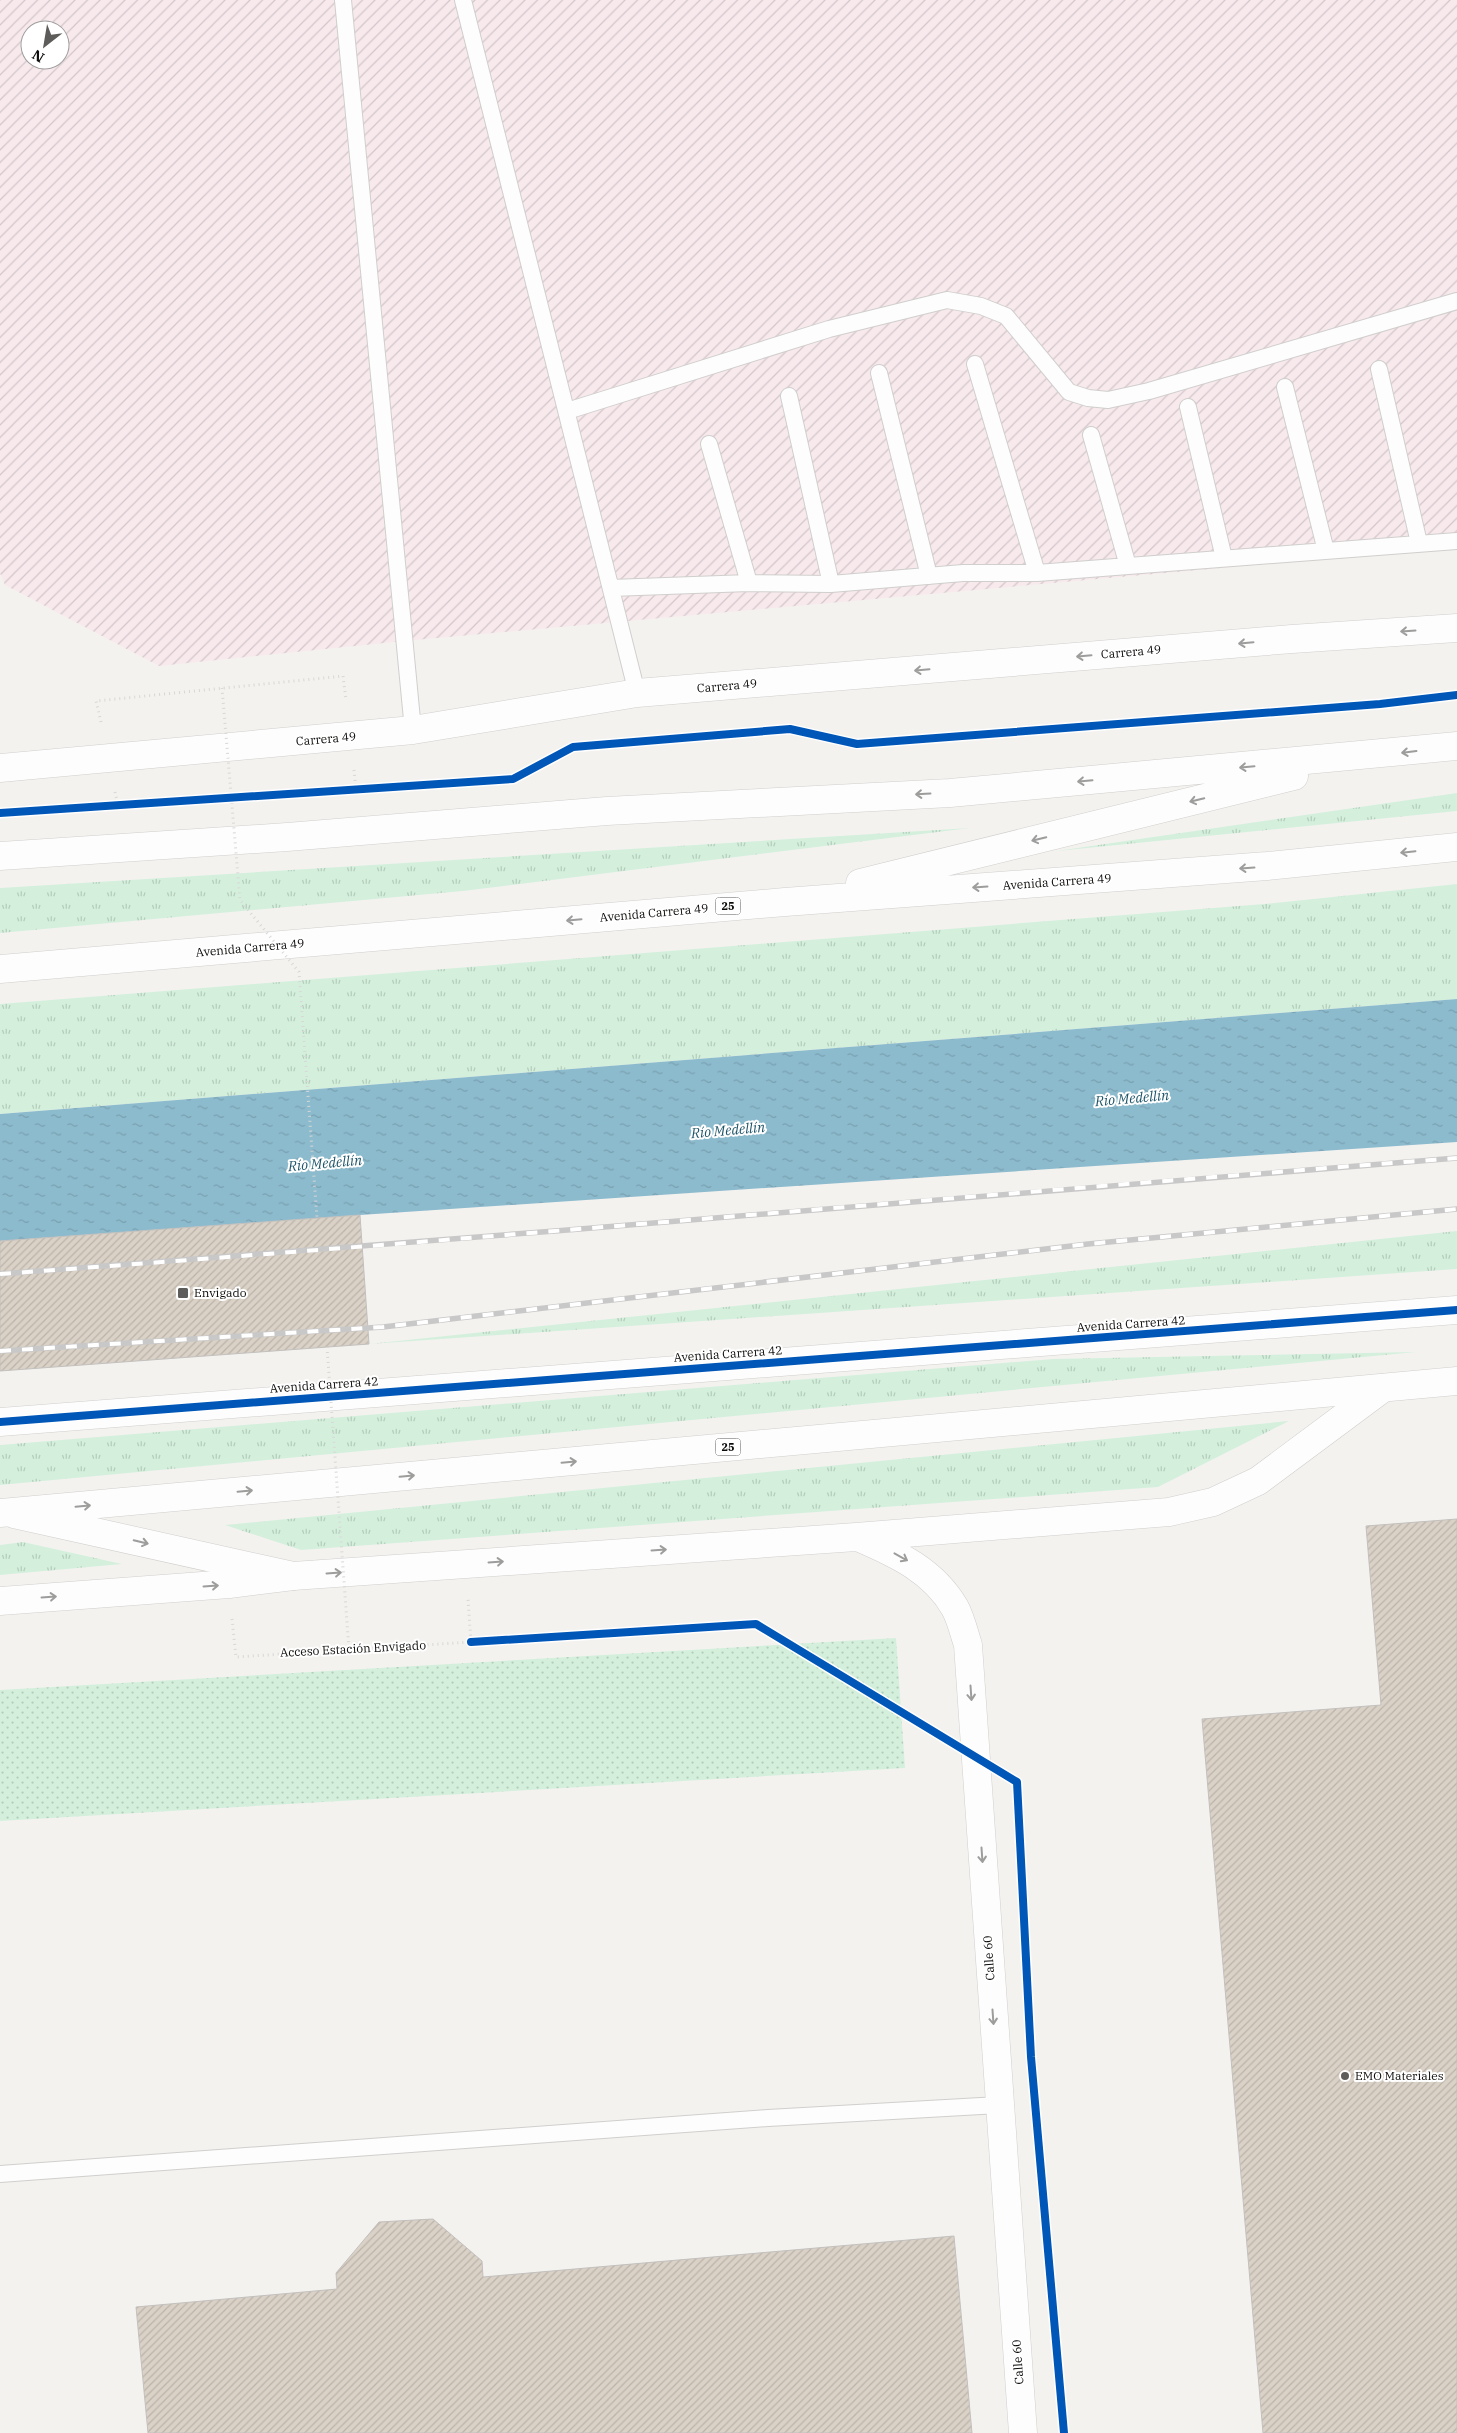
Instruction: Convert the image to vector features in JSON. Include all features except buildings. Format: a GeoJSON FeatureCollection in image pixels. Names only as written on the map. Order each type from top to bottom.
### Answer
{"type":"FeatureCollection","features":[{"type":"Feature","properties":{"kind":"main road","name":"Carrera 49"},"geometry":{"type":"LineString","coordinates":[[0,768],[413,730],[637,693],[1282,640],[1457,628]]}},
{"type":"Feature","properties":{"kind":"main road"},"geometry":{"type":"LineString","coordinates":[[0,856],[277,837],[607,811],[950,792],[1380,755],[1457,746]]}},
{"type":"Feature","properties":{"kind":"main road"},"geometry":{"type":"LineString","coordinates":[[785,902],[1380,755]]}},
{"type":"Feature","properties":{"kind":"main road","name":"Avenida Carrera 49"},"geometry":{"type":"LineString","coordinates":[[0,969],[785,902],[1267,866],[1457,847]]}},
{"type":"Feature","properties":{"kind":"main road","name":"Avenida Carrera 42"},"geometry":{"type":"LineString","coordinates":[[0,1422],[1457,1310]]}},
{"type":"Feature","properties":{"kind":"main road","name":"25"},"geometry":{"type":"LineString","coordinates":[[4,1513],[1457,1381]]}},
{"type":"Feature","properties":{"kind":"main road"},"geometry":{"type":"LineString","coordinates":[[0,1601],[229,1584],[293,1576],[856,1537],[1169,1512],[1213,1502],[1258,1481],[1383,1388]]}},
{"type":"Feature","properties":{"kind":"main road"},"geometry":{"type":"LineString","coordinates":[[4,1513],[293,1576]]}},
{"type":"Feature","properties":{"kind":"main road","name":"Calle 60"},"geometry":{"type":"LineString","coordinates":[[856,1537],[902,1556],[933,1580],[955,1608],[968,1645],[1023,2433]]}},
{"type":"Feature","properties":{"kind":"lane"},"geometry":{"type":"LineString","coordinates":[[343,0],[413,730]]}},
{"type":"Feature","properties":{"kind":"lane"},"geometry":{"type":"LineString","coordinates":[[463,0],[637,693]]}},
{"type":"Feature","properties":{"kind":"lane"},"geometry":{"type":"LineString","coordinates":[[567,412],[829,329],[947,300],[981,306],[1006,316],[1069,392],[1088,398],[1108,400],[1158,388],[1457,301]]}},
{"type":"Feature","properties":{"kind":"lane"},"geometry":{"type":"LineString","coordinates":[[975,364],[1037,573]]}},
{"type":"Feature","properties":{"kind":"lane"},"geometry":{"type":"LineString","coordinates":[[1379,368],[1419,543]]}},
{"type":"Feature","properties":{"kind":"lane"},"geometry":{"type":"LineString","coordinates":[[879,374],[929,576]]}},
{"type":"Feature","properties":{"kind":"lane"},"geometry":{"type":"LineString","coordinates":[[1285,387],[1326,551]]}},
{"type":"Feature","properties":{"kind":"lane"},"geometry":{"type":"LineString","coordinates":[[789,396],[831,584]]}},
{"type":"Feature","properties":{"kind":"lane"},"geometry":{"type":"LineString","coordinates":[[1188,407],[1224,558]]}},
{"type":"Feature","properties":{"kind":"lane"},"geometry":{"type":"LineString","coordinates":[[1090,435],[1128,566]]}},
{"type":"Feature","properties":{"kind":"lane"},"geometry":{"type":"LineString","coordinates":[[709,444],[749,583]]}},
{"type":"Feature","properties":{"kind":"lane"},"geometry":{"type":"LineString","coordinates":[[611,588],[749,583],[831,584],[963,573],[1037,573],[1457,540]]}},
{"type":"Feature","properties":{"kind":"lane"},"geometry":{"type":"LineString","coordinates":[[0,2174],[768,2118],[999,2105]]}},
{"type":"Feature","properties":{"kind":"path"},"geometry":{"type":"LineString","coordinates":[[96,701],[343,676]]}},
{"type":"Feature","properties":{"kind":"path"},"geometry":{"type":"LineString","coordinates":[[222,688],[240,900],[299,972],[317,1218]]}},
{"type":"Feature","properties":{"kind":"path"},"geometry":{"type":"LineString","coordinates":[[346,790],[366,789]]}},
{"type":"Feature","properties":{"kind":"path"},"geometry":{"type":"LineString","coordinates":[[218,799],[237,797]]}},
{"type":"Feature","properties":{"kind":"path"},"geometry":{"type":"LineString","coordinates":[[108,806],[128,805]]}},
{"type":"Feature","properties":{"kind":"path"},"geometry":{"type":"LineString","coordinates":[[326,1347],[349,1650]]}},
{"type":"Feature","properties":{"kind":"path"},"geometry":{"type":"LineString","coordinates":[[467,1564],[471,1642],[480,1642]]}},
{"type":"Feature","properties":{"kind":"shaded area"},"geometry":{"type":"Polygon","coordinates":[[[0,0],[1457,0],[1457,547],[404,641],[159,666],[5,585],[0,573],[0,0]]]}},
{"type":"Feature","properties":{"kind":"green space"},"geometry":{"type":"Polygon","coordinates":[[[1457,793],[1457,811],[1057,851],[1457,793]]]}},
{"type":"Feature","properties":{"kind":"green space"},"geometry":{"type":"Polygon","coordinates":[[[970,828],[463,891],[0,933],[0,888],[970,828]]]}},
{"type":"Feature","properties":{"kind":"green space"},"geometry":{"type":"Polygon","coordinates":[[[1457,884],[1457,999],[0,1114],[0,1004],[1264,904],[1457,884]]]}},
{"type":"Feature","properties":{"kind":"green space"},"geometry":{"type":"Polygon","coordinates":[[[1457,1231],[1457,1269],[369,1344],[1457,1231]]]}},
{"type":"Feature","properties":{"kind":"green space"},"geometry":{"type":"Polygon","coordinates":[[[1416,1352],[0,1485],[0,1445],[1053,1359],[1416,1352]]]}},
{"type":"Feature","properties":{"kind":"green space"},"geometry":{"type":"Polygon","coordinates":[[[1289,1421],[1158,1487],[301,1550],[225,1525],[1289,1421]]]}},
{"type":"Feature","properties":{"kind":"green space"},"geometry":{"type":"Polygon","coordinates":[[[23,1542],[122,1564],[0,1575],[0,1545],[23,1542]]]}},
{"type":"Feature","properties":{"kind":"green space"},"geometry":{"type":"Polygon","coordinates":[[[896,1638],[905,1768],[0,1821],[0,1690],[896,1638]]]}},
{"type":"Feature","properties":{"kind":"water","name":"Río Medellín"},"geometry":{"type":"Polygon","coordinates":[[[1457,999],[1457,1142],[360,1215],[0,1241],[0,1114],[1457,999]]]}},
{"type":"Feature","properties":{"kind":"railway"},"geometry":{"type":"LineString","coordinates":[[0,1274],[1457,1158]]}},
{"type":"Feature","properties":{"kind":"railway"},"geometry":{"type":"LineString","coordinates":[[0,1351],[383,1327],[1088,1244],[1457,1209]]}},
{"type":"Feature","properties":{"kind":"cycle path"},"geometry":{"type":"LineString","coordinates":[[0,813],[513,779],[573,747],[790,729],[857,744],[1380,704],[1457,695]]}},
{"type":"Feature","properties":{"kind":"cycle path"},"geometry":{"type":"LineString","coordinates":[[0,1422],[1457,1310]]}},
{"type":"Feature","properties":{"kind":"cycle path"},"geometry":{"type":"LineString","coordinates":[[471,1642],[756,1624],[1017,1782],[1031,2057],[1064,2433]]}},
{"type":"Feature","properties":{"kind":"place","name":"Envigado"},"geometry":{"type":"Point","coordinates":[183,1293]}},
{"type":"Feature","properties":{"kind":"place","name":"EMO Materiales"},"geometry":{"type":"Point","coordinates":[1345,2076]}}]}
